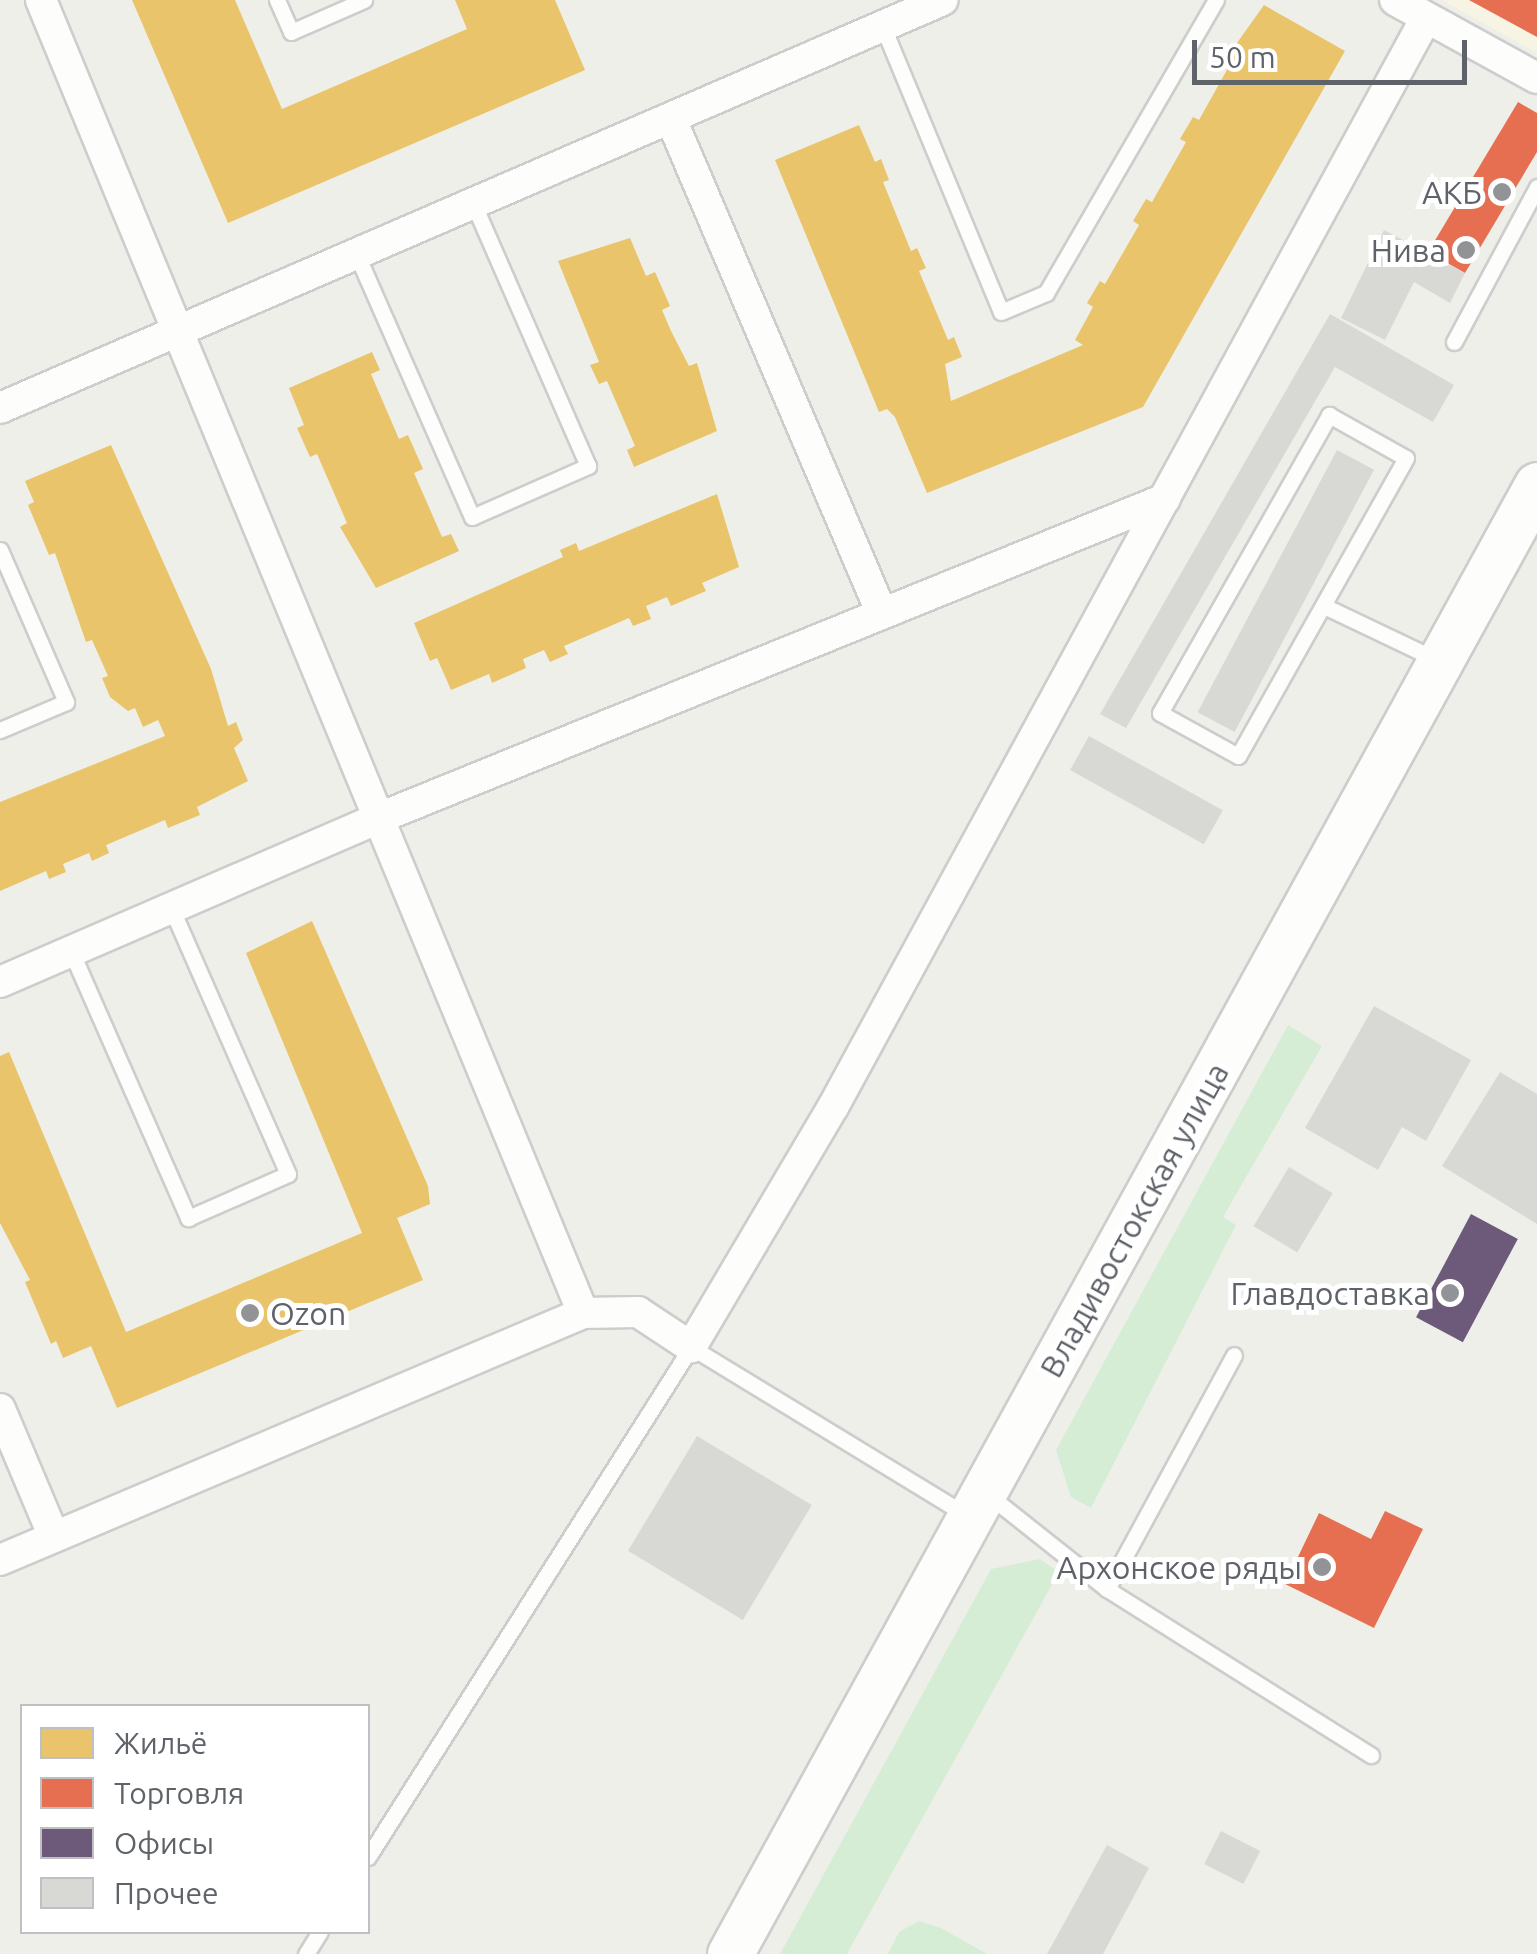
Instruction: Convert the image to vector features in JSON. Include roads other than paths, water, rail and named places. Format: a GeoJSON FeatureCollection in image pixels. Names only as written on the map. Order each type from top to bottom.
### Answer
{"type":"FeatureCollection","features":[{"type":"Feature","properties":{"kind":"main road","name":"Владивостокская улица"},"geometry":{"type":"LineString","coordinates":[[730,1954],[1537,485]]}},
{"type":"Feature","properties":{"kind":"street"},"geometry":{"type":"LineString","coordinates":[[41,0],[583,1314]]}},
{"type":"Feature","properties":{"kind":"street"},"geometry":{"type":"LineString","coordinates":[[0,408],[943,0]]}},
{"type":"Feature","properties":{"kind":"street"},"geometry":{"type":"LineString","coordinates":[[1395,0],[1537,78]]}},
{"type":"Feature","properties":{"kind":"street"},"geometry":{"type":"LineString","coordinates":[[0,1560],[583,1314],[638,1312],[691,1347],[833,1107],[1426,18]]}},
{"type":"Feature","properties":{"kind":"street"},"geometry":{"type":"LineString","coordinates":[[672,119],[882,614]]}},
{"type":"Feature","properties":{"kind":"street"},"geometry":{"type":"LineString","coordinates":[[0,982],[379,818],[1164,499]]}},
{"type":"Feature","properties":{"kind":"street"},"geometry":{"type":"LineString","coordinates":[[0,1409],[54,1537]]}},
{"type":"Feature","properties":{"kind":"lane"},"geometry":{"type":"LineString","coordinates":[[277,0],[291,32],[364,0]]}},
{"type":"Feature","properties":{"kind":"lane"},"geometry":{"type":"LineString","coordinates":[[883,27],[1001,312],[1046,293],[1216,0]]}},
{"type":"Feature","properties":{"kind":"lane"},"geometry":{"type":"LineString","coordinates":[[1454,342],[1537,188]]}},
{"type":"Feature","properties":{"kind":"lane"},"geometry":{"type":"LineString","coordinates":[[357,256],[472,517],[588,466],[474,205]]}},
{"type":"Feature","properties":{"kind":"lane"},"geometry":{"type":"LineString","coordinates":[[1329,415],[1406,458],[1324,606],[1238,756],[1160,713],[1329,415]]}},
{"type":"Feature","properties":{"kind":"lane"},"geometry":{"type":"LineString","coordinates":[[0,550],[66,702],[0,730]]}},
{"type":"Feature","properties":{"kind":"lane"},"geometry":{"type":"LineString","coordinates":[[1324,606],[1440,661]]}},
{"type":"Feature","properties":{"kind":"lane"},"geometry":{"type":"LineString","coordinates":[[71,952],[188,1218],[288,1174],[171,908]]}},
{"type":"Feature","properties":{"kind":"lane"},"geometry":{"type":"LineString","coordinates":[[370,1854],[691,1347],[978,1505],[1371,1754]]}},
{"type":"Feature","properties":{"kind":"lane"},"geometry":{"type":"LineString","coordinates":[[1107,1589],[1234,1354]]}},
{"type":"Feature","properties":{"kind":"place","name":"АКБ"},"geometry":{"type":"Point","coordinates":[1502,192]}},
{"type":"Feature","properties":{"kind":"place","name":"Нива"},"geometry":{"type":"Point","coordinates":[1466,250]}},
{"type":"Feature","properties":{"kind":"place","name":"Главдоставка"},"geometry":{"type":"Point","coordinates":[1450,1293]}},
{"type":"Feature","properties":{"kind":"place","name":"Ozon"},"geometry":{"type":"Point","coordinates":[250,1313]}},
{"type":"Feature","properties":{"kind":"place","name":"Архонское ряды"},"geometry":{"type":"Point","coordinates":[1322,1567]}}]}
